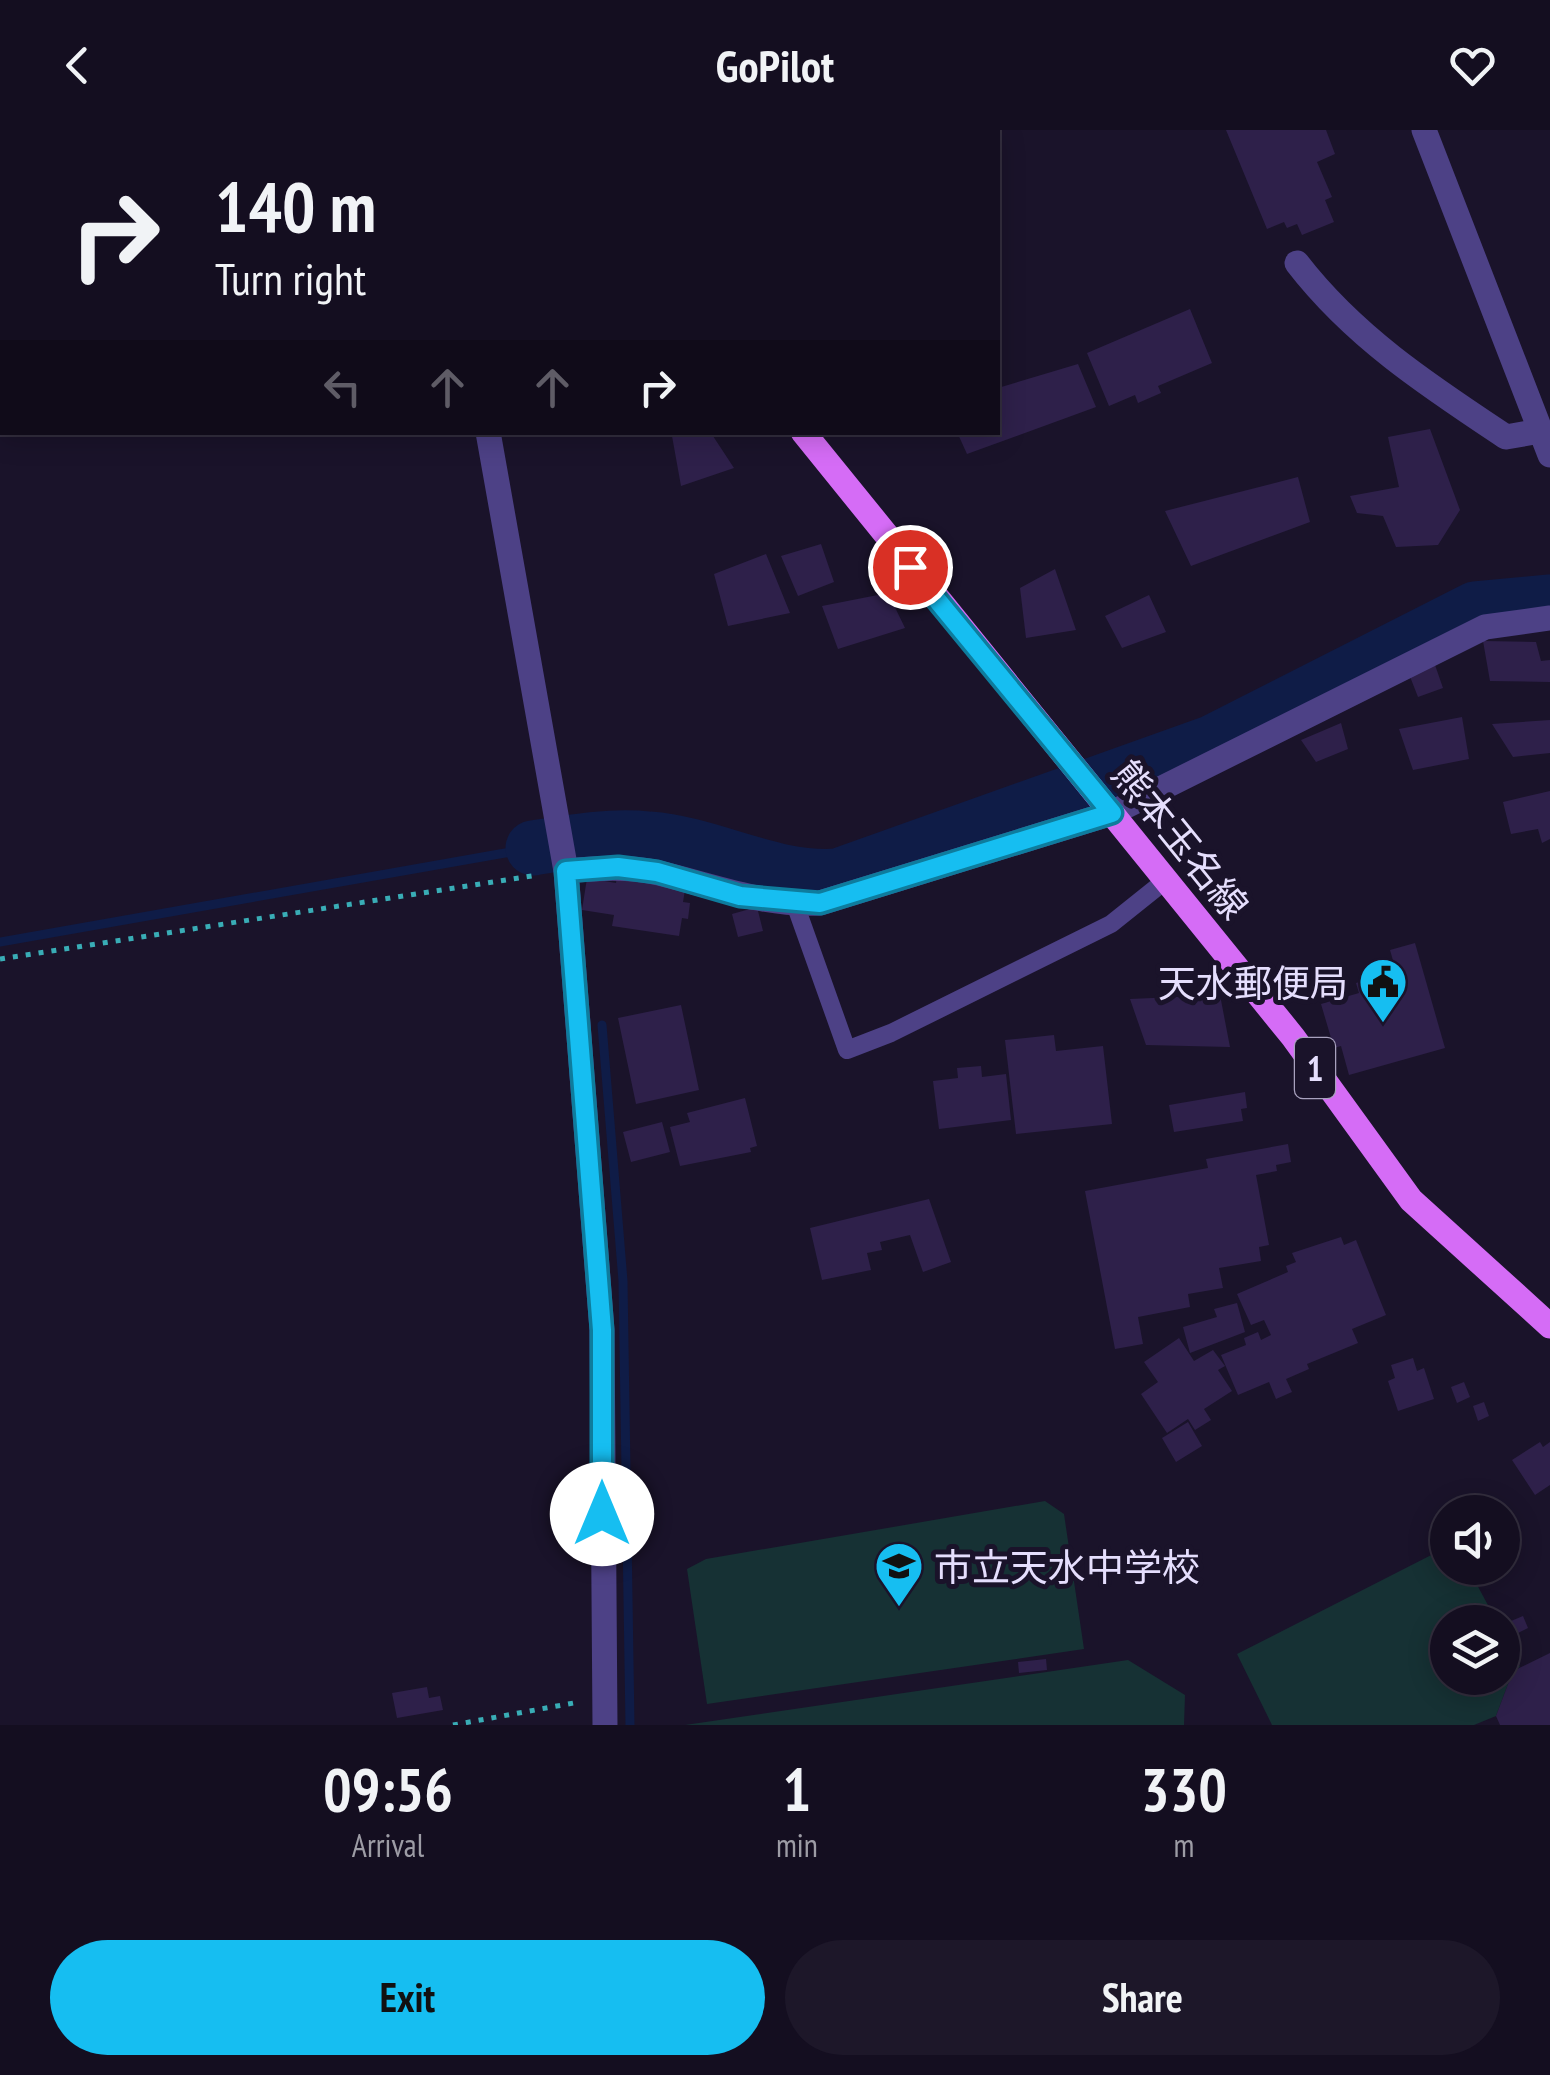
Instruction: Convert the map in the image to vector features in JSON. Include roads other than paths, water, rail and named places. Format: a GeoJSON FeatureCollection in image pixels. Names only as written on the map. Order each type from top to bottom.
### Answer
{"type":"FeatureCollection","features":[{"type":"Feature","properties":{"kind":"main road","name":"熊本玉名線"},"geometry":{"type":"LineString","coordinates":[[805,435],[1293,1037],[1410,1200],[1550,1326]]}},
{"type":"Feature","properties":{"kind":"street"},"geometry":{"type":"LineString","coordinates":[[1297,263],[1328,302],[1409,374],[1506,437],[1545,443],[1424,130]]}},
{"type":"Feature","properties":{"kind":"street"},"geometry":{"type":"LineString","coordinates":[[489,435],[564,864],[602,1330],[604,1725]]}},
{"type":"Feature","properties":{"kind":"street"},"geometry":{"type":"LineString","coordinates":[[564,864],[657,872],[740,896],[795,904],[820,903],[1104,804],[1485,626],[1550,618]]}},
{"type":"Feature","properties":{"kind":"lane"},"geometry":{"type":"LineString","coordinates":[[795,904],[847,1050],[891,1034],[1112,924],[1166,880]]}},
{"type":"Feature","properties":{"kind":"waterway"},"geometry":{"type":"LineString","coordinates":[[533,848],[576,841],[649,839],[790,873],[838,876],[1211,743],[1475,609],[1550,602]]}},
{"type":"Feature","properties":{"kind":"waterway"},"geometry":{"type":"LineString","coordinates":[[0,942],[533,848]]}},
{"type":"Feature","properties":{"kind":"waterway"},"geometry":{"type":"LineString","coordinates":[[602,1025],[623,1281],[630,1725]]}},
{"type":"Feature","properties":{"kind":"place","name":"天水郵便局"},"geometry":{"type":"Point","coordinates":[1383,1024]}},
{"type":"Feature","properties":{"kind":"place","name":"市立天水中学校"},"geometry":{"type":"Point","coordinates":[899,1608]}}]}
